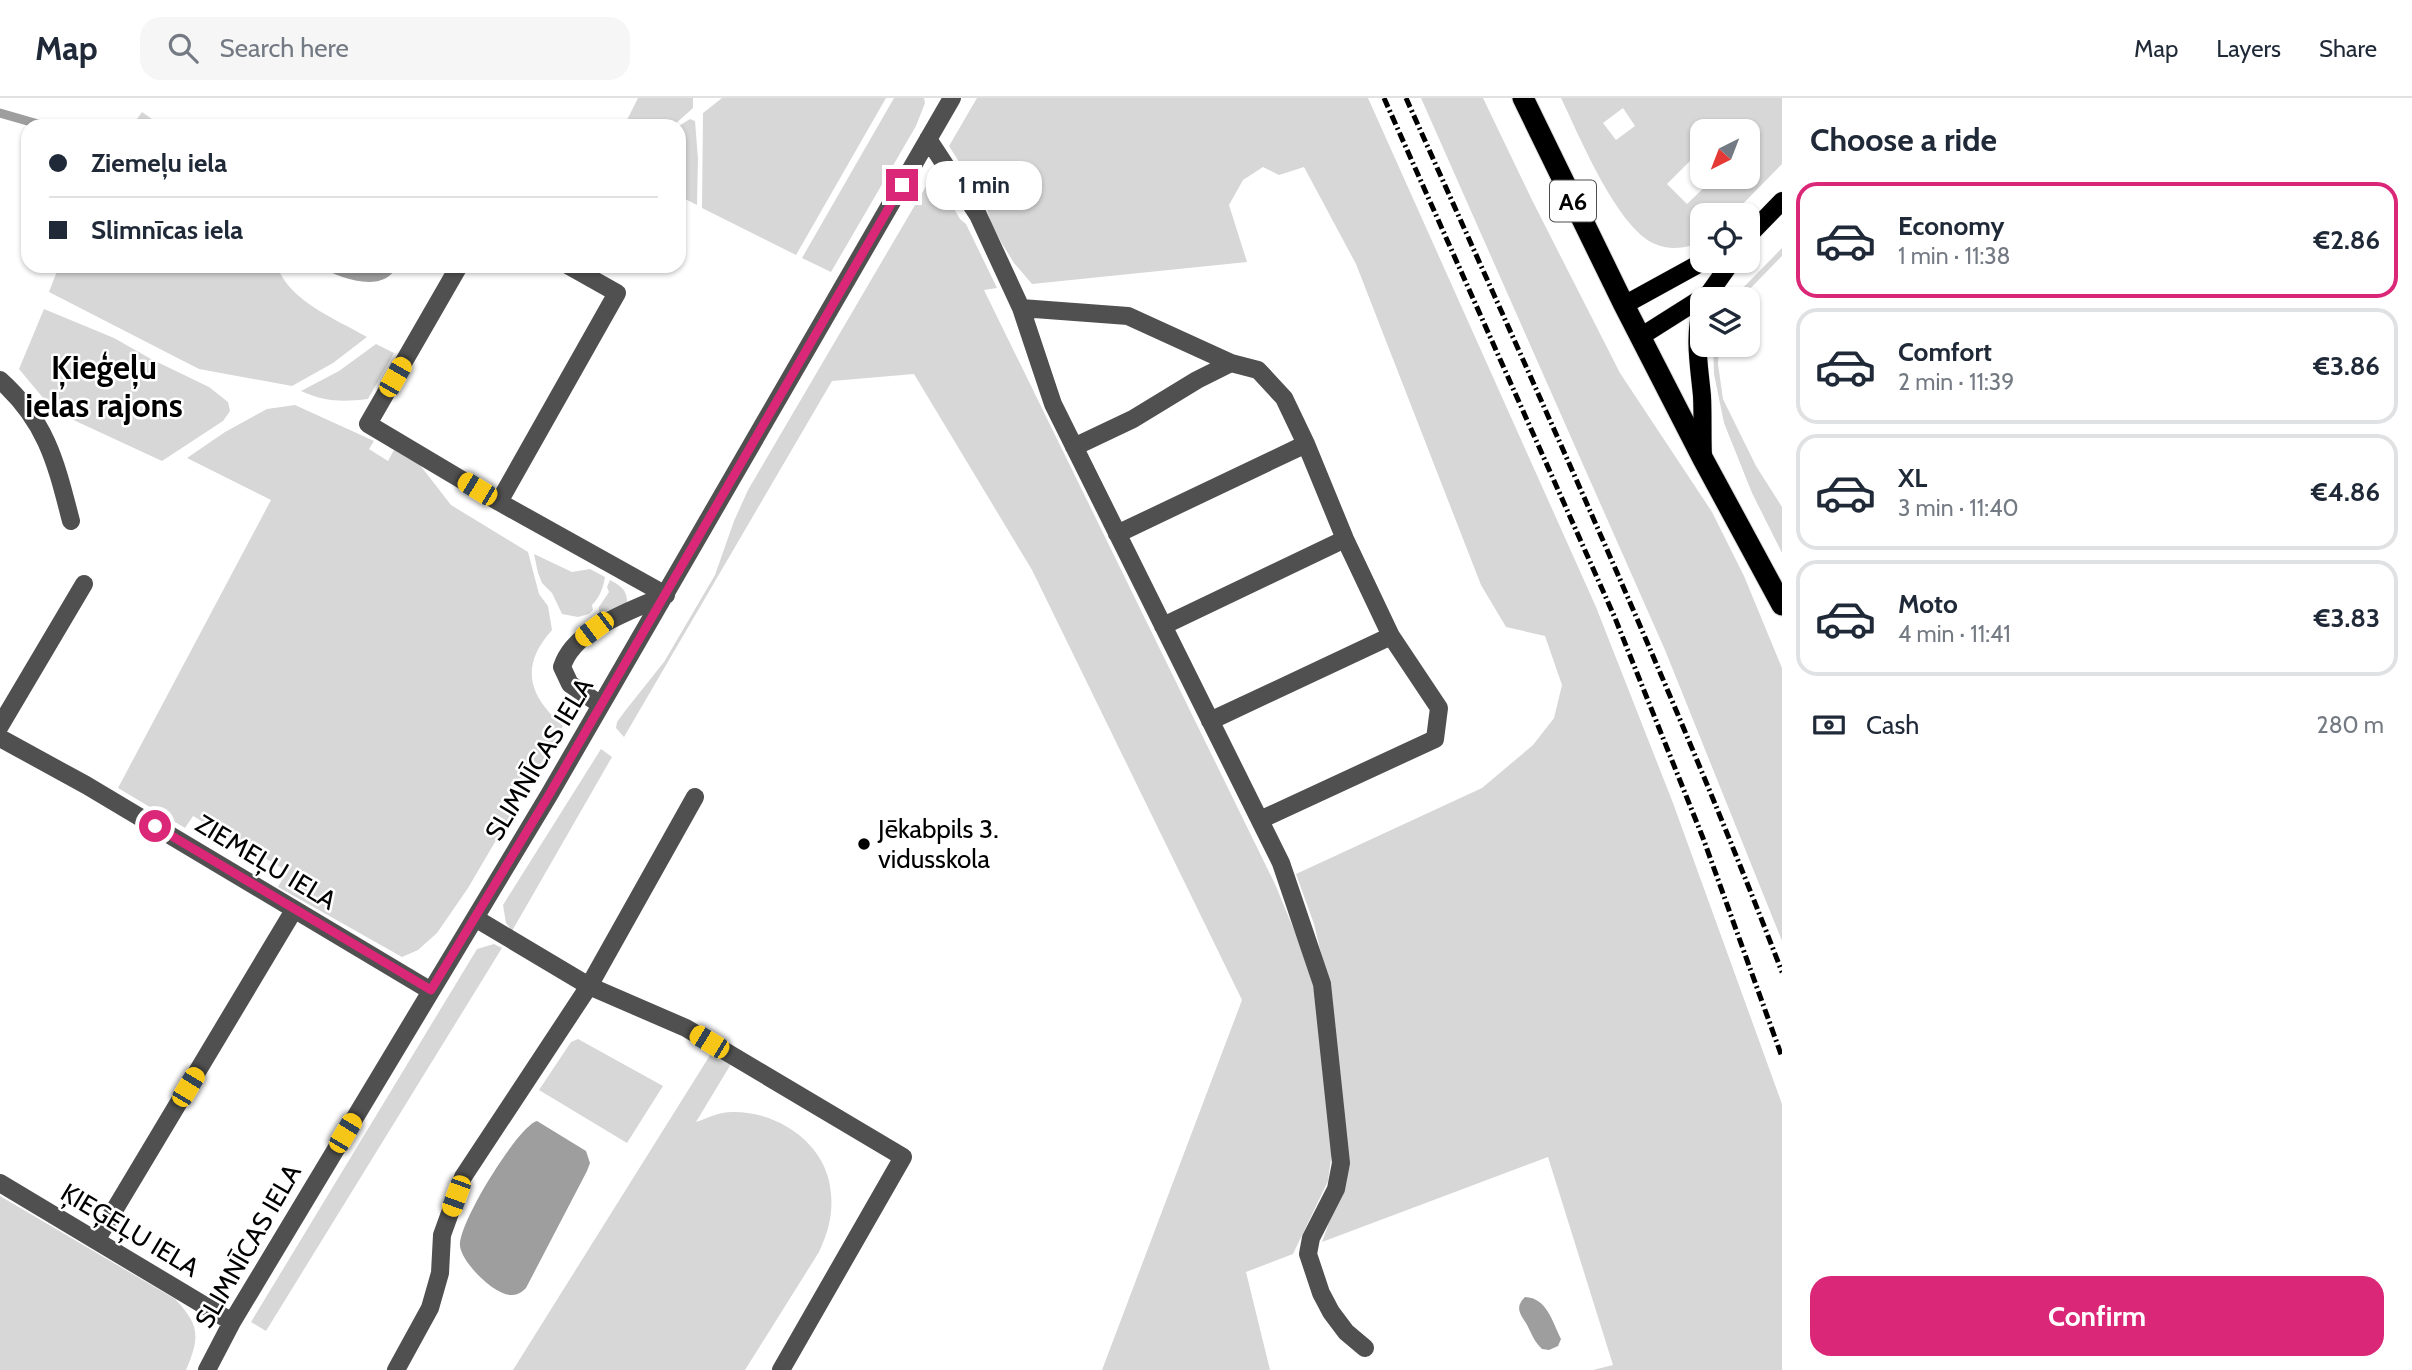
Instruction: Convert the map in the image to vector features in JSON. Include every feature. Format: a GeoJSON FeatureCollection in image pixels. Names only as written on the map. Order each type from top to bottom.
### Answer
{"type":"FeatureCollection","features":[{"type":"Feature","properties":{"kind":"highway","name":"A6"},"geometry":{"type":"LineString","coordinates":[[1523,98],[1640,337],[1782,605]]}},
{"type":"Feature","properties":{"kind":"main road"},"geometry":{"type":"LineString","coordinates":[[1760,224],[1782,201]]}},
{"type":"Feature","properties":{"kind":"main road"},"geometry":{"type":"LineString","coordinates":[[1624,305],[1690,269]]}},
{"type":"Feature","properties":{"kind":"main road"},"geometry":{"type":"LineString","coordinates":[[1640,337],[1690,308]]}},
{"type":"Feature","properties":{"kind":"main road","name":"A6"},"geometry":{"type":"LineString","coordinates":[[1697,357],[1702,397],[1703,459]]}},
{"type":"Feature","properties":{"kind":"street","name":"SLIMNĪCAS IELA"},"geometry":{"type":"LineString","coordinates":[[207,1370],[232,1322],[666,595],[952,98]]}},
{"type":"Feature","properties":{"kind":"street"},"geometry":{"type":"LineString","coordinates":[[928,139],[978,215],[1021,308],[1053,404],[1281,863],[1322,984],[1341,1163],[1336,1189],[1311,1238],[1308,1254],[1321,1293],[1331,1312],[1346,1332],[1365,1348]]}},
{"type":"Feature","properties":{"kind":"street"},"geometry":{"type":"LineString","coordinates":[[455,273],[368,424],[499,502],[666,595]]}},
{"type":"Feature","properties":{"kind":"street"},"geometry":{"type":"LineString","coordinates":[[499,502],[617,293],[581,273]]}},
{"type":"Feature","properties":{"kind":"street"},"geometry":{"type":"LineString","coordinates":[[1021,308],[1128,316],[1231,363],[1258,370],[1284,398],[1345,539],[1391,636],[1439,708],[1435,739],[1260,820]]}},
{"type":"Feature","properties":{"kind":"street"},"geometry":{"type":"LineString","coordinates":[[1074,447],[1133,419],[1197,380],[1231,363]]}},
{"type":"Feature","properties":{"kind":"street"},"geometry":{"type":"LineString","coordinates":[[0,380],[17,395],[38,424],[54,457],[71,521]]}},
{"type":"Feature","properties":{"kind":"street"},"geometry":{"type":"LineString","coordinates":[[1117,534],[1306,444]]}},
{"type":"Feature","properties":{"kind":"street"},"geometry":{"type":"LineString","coordinates":[[1163,626],[1345,539]]}},
{"type":"Feature","properties":{"kind":"street"},"geometry":{"type":"LineString","coordinates":[[0,726],[84,584]]}},
{"type":"Feature","properties":{"kind":"street"},"geometry":{"type":"LineString","coordinates":[[601,705],[570,684],[562,667],[566,657],[578,641],[594,629],[666,595]]}},
{"type":"Feature","properties":{"kind":"street"},"geometry":{"type":"LineString","coordinates":[[1210,721],[1391,636]]}},
{"type":"Feature","properties":{"kind":"street","name":"ZIEMEĻU IELA"},"geometry":{"type":"LineString","coordinates":[[0,738],[86,785],[431,990]]}},
{"type":"Feature","properties":{"kind":"street"},"geometry":{"type":"LineString","coordinates":[[397,1370],[430,1308],[440,1273],[442,1235],[463,1177],[589,986],[695,797]]}},
{"type":"Feature","properties":{"kind":"street"},"geometry":{"type":"LineString","coordinates":[[97,1240],[294,910]]}},
{"type":"Feature","properties":{"kind":"street"},"geometry":{"type":"LineString","coordinates":[[475,918],[589,986],[686,1028],[903,1157],[781,1370]]}},
{"type":"Feature","properties":{"kind":"street","name":"ĶIEĢEĻU IELA"},"geometry":{"type":"LineString","coordinates":[[0,1183],[232,1322]]}},
{"type":"Feature","properties":{"kind":"shaded area"},"geometry":{"type":"Polygon","coordinates":[[[638,98],[693,98],[693,108],[681,119],[628,119],[638,98]]]}},
{"type":"Feature","properties":{"kind":"shaded area"},"geometry":{"type":"Polygon","coordinates":[[[722,98],[886,98],[796,255],[702,208],[703,113],[722,98]]]}},
{"type":"Feature","properties":{"kind":"shaded area"},"geometry":{"type":"Polygon","coordinates":[[[894,98],[924,98],[925,103],[916,126],[831,272],[802,258],[894,98]]]}},
{"type":"Feature","properties":{"kind":"shaded area"},"geometry":{"type":"Polygon","coordinates":[[[977,98],[1368,98],[1596,607],[1673,803],[1782,1104],[1782,1370],[1593,1370],[1613,1365],[1548,1157],[1322,1242],[1349,1167],[1329,987],[1314,924],[1296,874],[1482,788],[1533,745],[1554,718],[1562,685],[1545,636],[1506,627],[1481,585],[1356,264],[1304,167],[1279,175],[1263,167],[1243,180],[1229,205],[1247,262],[1032,284],[1001,242],[985,203],[949,146],[977,98]]]}},
{"type":"Feature","properties":{"kind":"shaded area"},"geometry":{"type":"Polygon","coordinates":[[[1421,98],[1483,98],[1620,373],[1712,512],[1744,576],[1782,668],[1782,941],[1665,650],[1421,98]]]}},
{"type":"Feature","properties":{"kind":"shaded area"},"geometry":{"type":"Polygon","coordinates":[[[1561,98],[1782,98],[1782,164],[1760,186],[1760,119],[1690,119],[1690,161],[1667,184],[1687,204],[1703,189],[1757,189],[1744,203],[1690,203],[1690,245],[1679,248],[1661,246],[1641,235],[1613,201],[1561,98]],[[1623,108],[1603,123],[1616,140],[1635,126],[1623,108]]]}},
{"type":"Feature","properties":{"kind":"shaded area"},"geometry":{"type":"Polygon","coordinates":[[[142,112],[152,119],[137,119],[142,112]]]}},
{"type":"Feature","properties":{"kind":"shaded area"},"geometry":{"type":"Polygon","coordinates":[[[690,119],[695,121],[697,205],[686,200],[686,122],[690,119]]]}},
{"type":"Feature","properties":{"kind":"shaded area"},"geometry":{"type":"Polygon","coordinates":[[[932,176],[937,179],[960,219],[966,224],[997,288],[984,290],[1275,884],[1299,942],[1316,995],[1332,1151],[1328,1181],[1293,1254],[1246,1272],[1270,1370],[1102,1370],[1242,1000],[1032,570],[914,374],[832,381],[624,737],[616,728],[617,722],[664,662],[715,575],[748,490],[932,176]]]}},
{"type":"Feature","properties":{"kind":"shaded area"},"geometry":{"type":"Polygon","coordinates":[[[1782,248],[1782,256],[1752,287],[1744,287],[1782,248]]]}},
{"type":"Feature","properties":{"kind":"shaded area"},"geometry":{"type":"Polygon","coordinates":[[[56,273],[280,273],[303,300],[367,337],[333,363],[292,386],[199,369],[49,292],[56,273]]]}},
{"type":"Feature","properties":{"kind":"shaded area"},"geometry":{"type":"Polygon","coordinates":[[[334,273],[392,273],[382,280],[372,282],[334,273]]]}},
{"type":"Feature","properties":{"kind":"shaded area"},"geometry":{"type":"Polygon","coordinates":[[[44,309],[114,338],[209,387],[228,402],[230,411],[223,421],[162,461],[54,411],[19,369],[44,309]]]}},
{"type":"Feature","properties":{"kind":"shaded area"},"geometry":{"type":"Polygon","coordinates":[[[376,344],[394,353],[368,399],[334,400],[301,391],[339,371],[376,344]]]}},
{"type":"Feature","properties":{"kind":"shaded area"},"geometry":{"type":"Polygon","coordinates":[[[1713,357],[1718,357],[1723,399],[1756,466],[1782,507],[1782,553],[1752,493],[1724,423],[1714,374],[1713,357]]]}},
{"type":"Feature","properties":{"kind":"shaded area"},"geometry":{"type":"Polygon","coordinates":[[[295,405],[374,441],[369,449],[388,461],[394,450],[420,465],[451,505],[528,552],[539,594],[548,606],[552,630],[535,656],[532,681],[542,704],[563,726],[468,888],[437,933],[418,950],[402,957],[278,887],[287,871],[193,816],[185,828],[118,788],[271,500],[187,458],[225,432],[267,409],[295,405]]]}},
{"type":"Feature","properties":{"kind":"shaded area"},"geometry":{"type":"Polygon","coordinates":[[[534,554],[572,572],[590,569],[605,577],[601,592],[589,614],[578,617],[562,614],[552,593],[542,583],[534,554]]]}},
{"type":"Feature","properties":{"kind":"shaded area"},"geometry":{"type":"Polygon","coordinates":[[[610,580],[623,589],[627,605],[599,613],[599,607],[609,592],[607,587],[610,580]]]}},
{"type":"Feature","properties":{"kind":"shaded area"},"geometry":{"type":"Polygon","coordinates":[[[601,749],[612,757],[512,931],[506,923],[503,905],[601,749]]]}},
{"type":"Feature","properties":{"kind":"shaded area"},"geometry":{"type":"Polygon","coordinates":[[[494,944],[502,948],[266,1331],[251,1322],[477,949],[494,944]]]}},
{"type":"Feature","properties":{"kind":"shaded area"},"geometry":{"type":"Polygon","coordinates":[[[578,1039],[663,1086],[627,1143],[539,1090],[571,1042],[578,1039]]]}},
{"type":"Feature","properties":{"kind":"shaded area"},"geometry":{"type":"Polygon","coordinates":[[[712,1052],[731,1064],[696,1122],[723,1113],[749,1113],[783,1124],[810,1146],[821,1160],[828,1176],[831,1194],[829,1224],[819,1252],[745,1370],[513,1370],[712,1052]]]}},
{"type":"Feature","properties":{"kind":"shaded area"},"geometry":{"type":"Polygon","coordinates":[[[537,1121],[586,1151],[590,1163],[526,1288],[516,1294],[505,1294],[480,1277],[467,1261],[460,1246],[462,1235],[468,1218],[503,1157],[528,1127],[537,1121]]]}},
{"type":"Feature","properties":{"kind":"shaded area"},"geometry":{"type":"Polygon","coordinates":[[[0,1196],[175,1299],[189,1316],[195,1332],[194,1349],[186,1370],[0,1370],[0,1196]]]}},
{"type":"Feature","properties":{"kind":"shaded area"},"geometry":{"type":"Polygon","coordinates":[[[1525,1297],[1539,1301],[1544,1306],[1561,1339],[1558,1346],[1549,1350],[1542,1349],[1536,1342],[1519,1310],[1525,1297]]]}},
{"type":"Feature","properties":{"kind":"waterway"},"geometry":{"type":"LineString","coordinates":[[0,113],[21,119]]}},
{"type":"Feature","properties":{"kind":"railway"},"geometry":{"type":"LineString","coordinates":[[1384,98],[1615,618],[1703,838],[1782,1057]]}},
{"type":"Feature","properties":{"kind":"railway"},"geometry":{"type":"LineString","coordinates":[[1406,98],[1647,642],[1782,972]]}},
{"type":"Feature","properties":{"kind":"place","name":"Jēkabpils 3. vidusskola"},"geometry":{"type":"Point","coordinates":[864,844]}},
{"type":"Feature","properties":{"kind":"district","name":"Ķieģeļu ielas rajons"},"geometry":{"type":"Point","coordinates":[104,386]}},
{"type":"Feature","properties":{"kind":"route"},"geometry":{"type":"LineString","coordinates":[[155,826],[431,990],[549,795],[902,185]]}}]}
